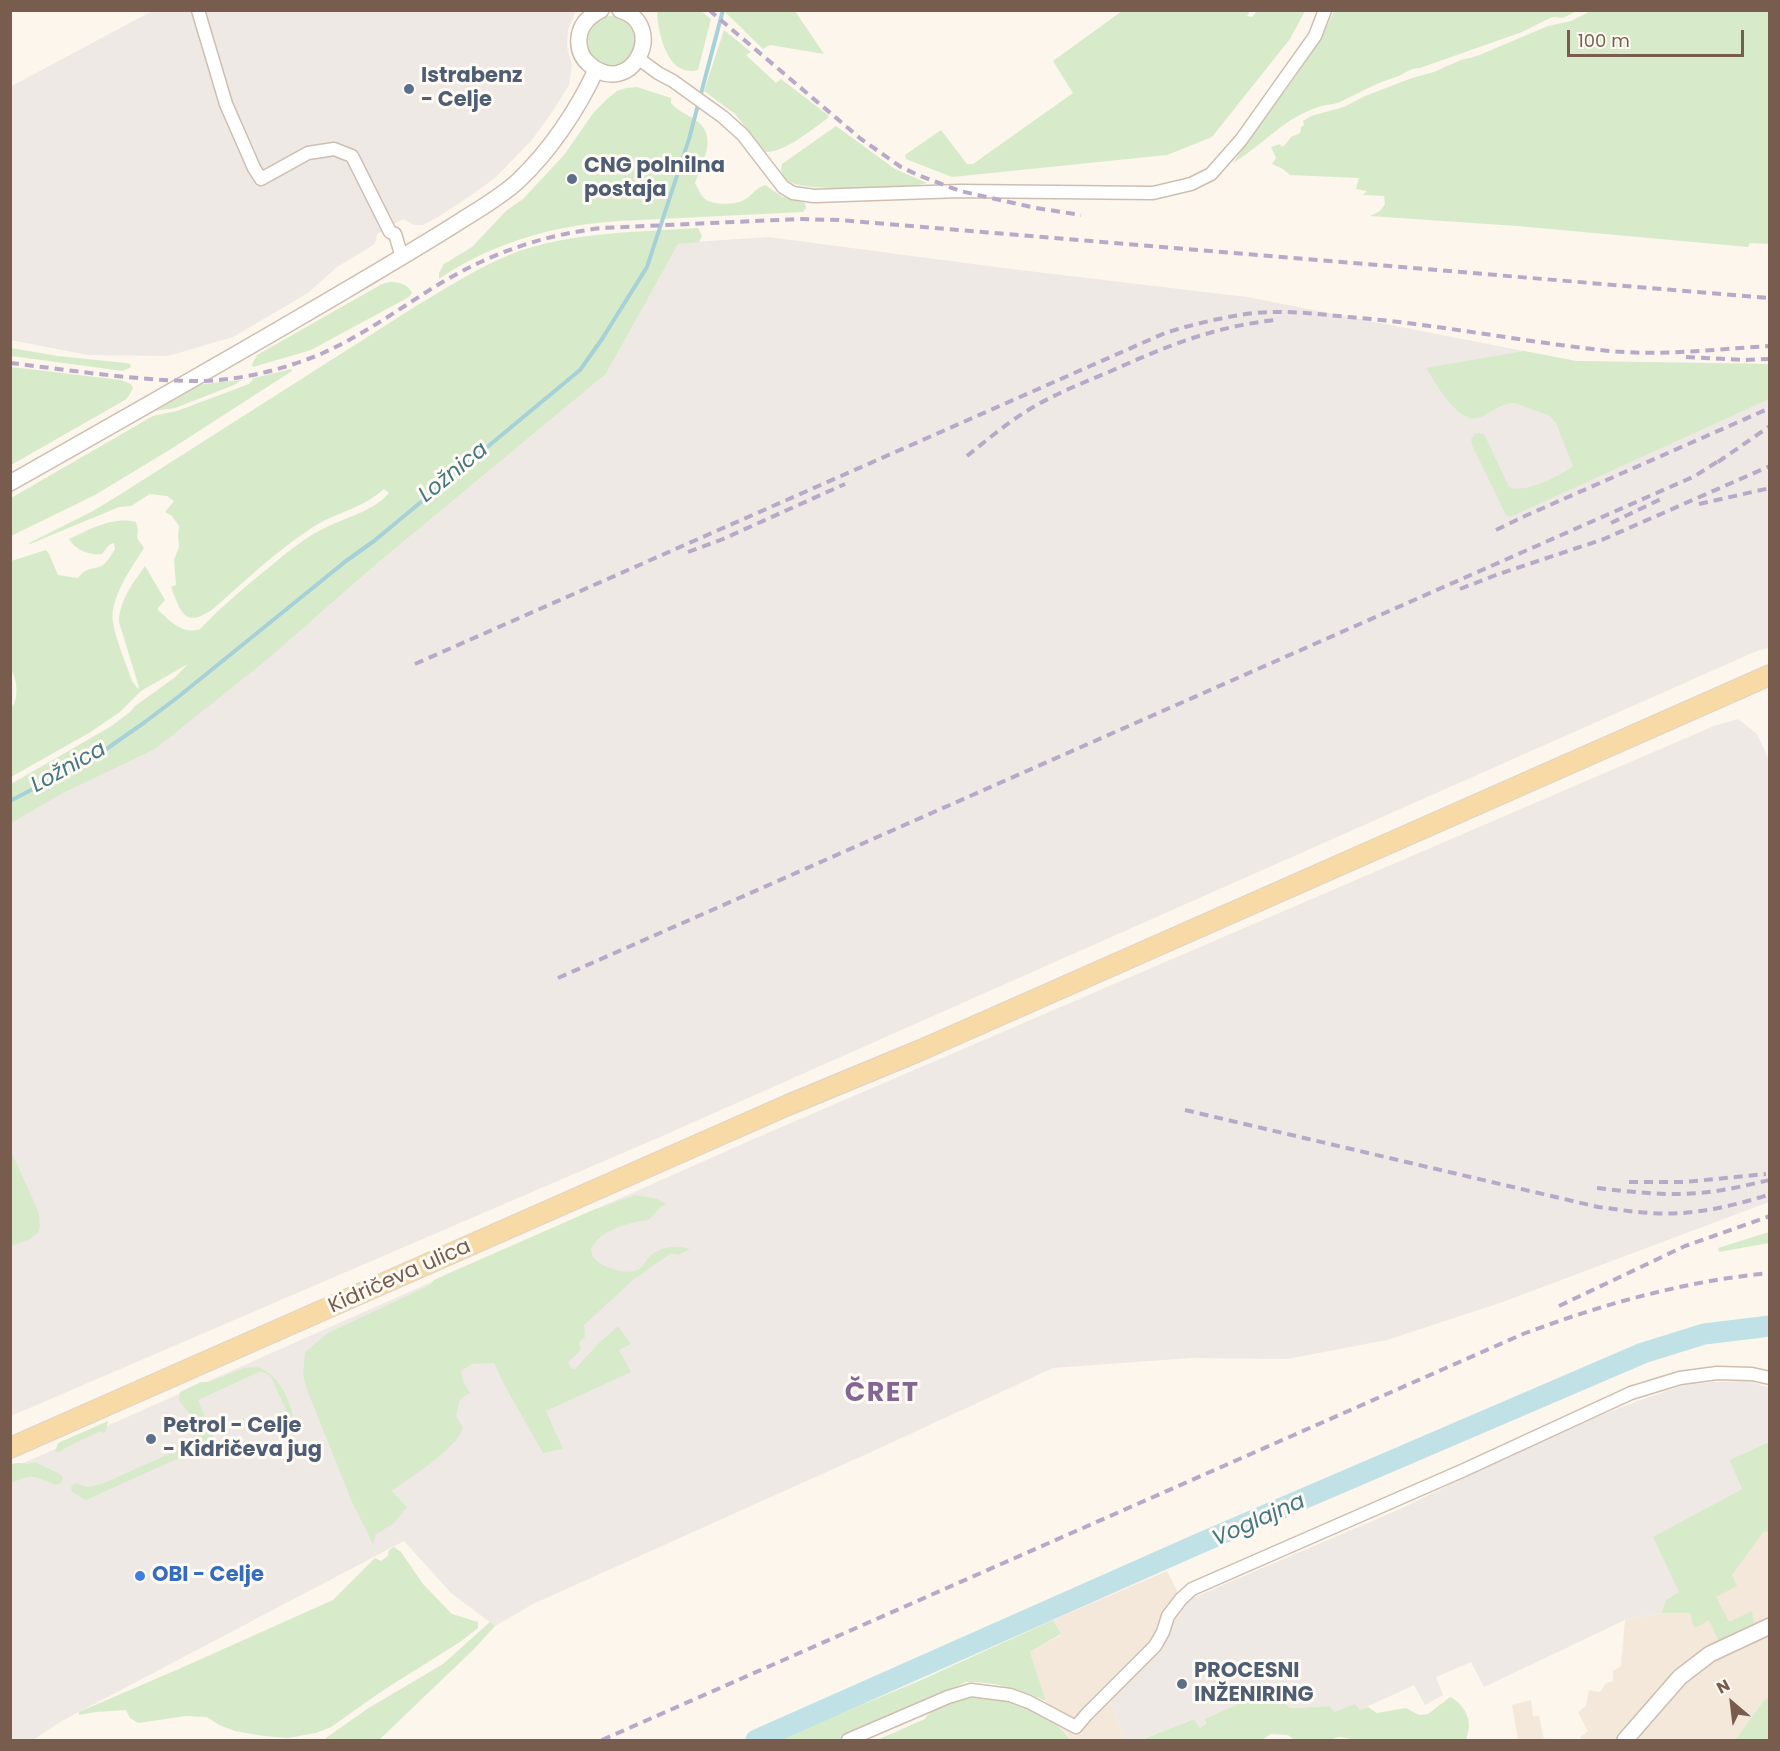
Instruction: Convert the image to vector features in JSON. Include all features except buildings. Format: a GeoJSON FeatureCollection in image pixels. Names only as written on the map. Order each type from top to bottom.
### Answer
{"type":"FeatureCollection","features":[{"type":"Feature","properties":{"kind":"main road","name":"Kidričeva ulica"},"geometry":{"type":"LineString","coordinates":[[10,1448],[788,1105],[921,1050],[1770,675]]}},
{"type":"Feature","properties":{"kind":"street"},"geometry":{"type":"LineString","coordinates":[[198,10],[226,104],[261,179],[308,153],[334,149],[352,156],[390,232],[395,234],[402,257]]}},
{"type":"Feature","properties":{"kind":"street"},"geometry":{"type":"LineString","coordinates":[[601,10],[584,23],[579,41],[580,51],[585,60],[596,70],[607,74],[619,73],[630,68],[642,51],[643,37],[640,26],[633,17],[623,11]]}},
{"type":"Feature","properties":{"kind":"street"},"geometry":{"type":"LineString","coordinates":[[639,58],[723,117],[743,135],[777,181],[793,193],[814,196],[960,191],[1153,192],[1191,184],[1210,174],[1241,140],[1316,36],[1325,10]]}},
{"type":"Feature","properties":{"kind":"street"},"geometry":{"type":"LineString","coordinates":[[10,483],[192,381],[489,203],[517,182],[569,119],[596,70]]}},
{"type":"Feature","properties":{"kind":"street"},"geometry":{"type":"LineString","coordinates":[[1076,1740],[1076,1726],[1155,1646],[1168,1616],[1192,1589],[1464,1470],[1631,1393],[1680,1378],[1717,1373],[1752,1374],[1770,1378]]}},
{"type":"Feature","properties":{"kind":"street"},"geometry":{"type":"LineString","coordinates":[[1625,1740],[1680,1677],[1710,1654],[1770,1626]]}},
{"type":"Feature","properties":{"kind":"street"},"geometry":{"type":"LineString","coordinates":[[848,1740],[938,1701],[971,1690],[1010,1695],[1076,1726]]}},
{"type":"Feature","properties":{"kind":"shaded area"},"geometry":{"type":"Polygon","coordinates":[[[152,11],[576,11],[568,30],[567,47],[572,65],[569,85],[531,141],[496,177],[423,225],[414,225],[403,219],[377,234],[375,244],[337,267],[308,293],[233,337],[168,356],[87,355],[11,340],[10,87],[152,11]]]}},
{"type":"Feature","properties":{"kind":"shaded area"},"geometry":{"type":"Polygon","coordinates":[[[768,237],[1247,297],[1575,361],[1769,364],[1769,648],[1759,650],[660,1137],[11,1416],[10,823],[65,792],[274,654],[374,566],[606,374],[678,243],[768,237]]]}},
{"type":"Feature","properties":{"kind":"shaded area"},"geometry":{"type":"Polygon","coordinates":[[[1738,719],[1757,734],[1769,760],[1769,1202],[1500,1303],[1387,1340],[1287,1359],[1191,1358],[1053,1368],[533,1604],[495,1626],[451,1593],[404,1541],[60,1722],[33,1740],[11,1740],[10,1469],[756,1138],[1714,726],[1738,719]]]}},
{"type":"Feature","properties":{"kind":"shaded area"},"geometry":{"type":"Polygon","coordinates":[[[1749,1381],[1770,1388],[1769,1442],[1729,1460],[1742,1489],[1654,1537],[1680,1592],[1666,1600],[1661,1613],[1625,1620],[1484,1687],[1471,1662],[1436,1677],[1443,1695],[1425,1705],[1414,1685],[1360,1710],[1355,1705],[1334,1712],[1330,1706],[1291,1708],[1280,1701],[1205,1720],[1206,1725],[1200,1728],[1194,1719],[1141,1740],[1124,1740],[1109,1699],[1159,1651],[1171,1633],[1184,1605],[1195,1597],[1400,1509],[1488,1466],[1638,1401],[1684,1385],[1749,1381]]]}},
{"type":"Feature","properties":{"kind":"shaded area"},"geometry":{"type":"Polygon","coordinates":[[[1769,1516],[1769,1698],[1765,1699],[1735,1740],[1582,1740],[1580,1737],[1588,1731],[1578,1712],[1586,1706],[1589,1690],[1600,1692],[1606,1683],[1613,1681],[1613,1671],[1621,1666],[1625,1620],[1661,1613],[1692,1613],[1769,1516]]]}},
{"type":"Feature","properties":{"kind":"shaded area"},"geometry":{"type":"Polygon","coordinates":[[[1167,1571],[1184,1605],[1171,1633],[1159,1651],[1109,1699],[1124,1740],[1070,1740],[1067,1734],[1047,1719],[1046,1701],[1030,1652],[1061,1635],[1053,1620],[1167,1571]]]}},
{"type":"Feature","properties":{"kind":"shaded area"},"geometry":{"type":"Polygon","coordinates":[[[1531,1700],[1533,1716],[1539,1716],[1544,1740],[1518,1740],[1512,1705],[1531,1700]]]}},
{"type":"Feature","properties":{"kind":"green space"},"geometry":{"type":"Polygon","coordinates":[[[727,10],[795,11],[824,54],[770,45],[763,49],[726,13],[727,10]]]}},
{"type":"Feature","properties":{"kind":"green space"},"geometry":{"type":"Polygon","coordinates":[[[657,11],[701,11],[711,19],[698,70],[687,71],[672,61],[666,52],[659,31],[657,11]]]}},
{"type":"Feature","properties":{"kind":"green space"},"geometry":{"type":"Polygon","coordinates":[[[1122,11],[1250,11],[1247,16],[1252,17],[1257,11],[1305,11],[1290,39],[1212,137],[1167,155],[952,177],[906,159],[905,155],[941,130],[967,164],[973,164],[1073,93],[1053,61],[1122,11]]]}},
{"type":"Feature","properties":{"kind":"green space"},"geometry":{"type":"Polygon","coordinates":[[[1334,11],[1577,11],[1563,18],[1553,17],[1522,32],[1412,69],[1340,102],[1312,109],[1288,122],[1233,163],[1321,38],[1334,11]]]}},
{"type":"Feature","properties":{"kind":"green space"},"geometry":{"type":"Polygon","coordinates":[[[1587,11],[1769,11],[1769,244],[1750,243],[1748,247],[1517,226],[1370,216],[1380,211],[1385,204],[1384,196],[1363,195],[1367,191],[1356,189],[1359,178],[1290,175],[1272,164],[1276,158],[1271,147],[1280,144],[1282,147],[1286,144],[1291,137],[1300,133],[1304,125],[1303,121],[1311,116],[1344,107],[1365,96],[1477,56],[1548,26],[1571,21],[1587,11]]]}},
{"type":"Feature","properties":{"kind":"green space"},"geometry":{"type":"Polygon","coordinates":[[[611,16],[629,23],[636,41],[629,59],[611,66],[593,59],[586,41],[593,23],[611,16]]]}},
{"type":"Feature","properties":{"kind":"green space"},"geometry":{"type":"Polygon","coordinates":[[[724,30],[751,52],[746,55],[776,83],[781,79],[828,115],[828,118],[790,145],[765,152],[735,114],[704,91],[724,30]]]}},
{"type":"Feature","properties":{"kind":"green space"},"geometry":{"type":"Polygon","coordinates":[[[637,87],[671,98],[674,106],[702,125],[706,132],[707,148],[695,183],[705,199],[728,204],[738,202],[745,200],[765,185],[783,197],[805,203],[806,208],[803,212],[622,221],[568,227],[491,250],[439,279],[439,273],[444,264],[472,247],[507,210],[523,199],[564,155],[594,112],[607,99],[617,91],[637,87]]]}},
{"type":"Feature","properties":{"kind":"green space"},"geometry":{"type":"Polygon","coordinates":[[[836,126],[895,169],[927,183],[900,187],[838,188],[802,186],[792,183],[783,176],[782,164],[836,126]]]}},
{"type":"Feature","properties":{"kind":"green space"},"geometry":{"type":"Polygon","coordinates":[[[698,228],[702,236],[699,242],[678,244],[606,374],[374,566],[274,654],[155,749],[65,792],[11,823],[11,784],[110,727],[174,678],[188,664],[141,691],[120,712],[89,733],[11,777],[11,708],[17,689],[10,669],[11,561],[46,550],[58,575],[78,578],[85,571],[104,564],[115,549],[114,543],[109,545],[102,554],[93,554],[79,549],[69,539],[110,522],[136,522],[137,538],[144,548],[122,583],[114,603],[113,622],[132,681],[138,689],[119,622],[124,600],[145,566],[165,600],[157,609],[182,628],[200,629],[235,596],[299,543],[326,527],[373,506],[389,493],[384,489],[366,502],[310,529],[272,557],[213,609],[196,618],[185,615],[171,587],[176,585],[174,560],[179,547],[179,526],[172,516],[165,512],[174,501],[167,496],[150,494],[131,506],[119,507],[29,543],[93,511],[416,306],[489,264],[523,250],[572,238],[698,228]]]}},
{"type":"Feature","properties":{"kind":"green space"},"geometry":{"type":"Polygon","coordinates":[[[390,282],[403,284],[412,293],[409,297],[311,350],[253,367],[252,364],[257,355],[382,284],[390,282]]]}},
{"type":"Feature","properties":{"kind":"green space"},"geometry":{"type":"Polygon","coordinates":[[[11,348],[58,356],[126,363],[131,367],[123,371],[11,356],[11,348]]]}},
{"type":"Feature","properties":{"kind":"green space"},"geometry":{"type":"Polygon","coordinates":[[[1524,351],[1576,361],[1769,364],[1769,399],[1510,517],[1506,515],[1471,439],[1474,434],[1484,434],[1509,487],[1524,488],[1551,479],[1573,466],[1556,423],[1550,416],[1515,403],[1501,406],[1481,417],[1465,416],[1449,402],[1426,368],[1524,351]]]}},
{"type":"Feature","properties":{"kind":"green space"},"geometry":{"type":"Polygon","coordinates":[[[11,367],[121,380],[131,384],[133,388],[125,400],[11,465],[11,367]]]}},
{"type":"Feature","properties":{"kind":"green space"},"geometry":{"type":"Polygon","coordinates":[[[291,369],[292,371],[171,449],[95,495],[11,536],[11,498],[153,416],[177,411],[249,384],[254,378],[291,369]]]}},
{"type":"Feature","properties":{"kind":"green space"},"geometry":{"type":"Polygon","coordinates":[[[242,380],[175,408],[155,411],[202,384],[242,380]]]}},
{"type":"Feature","properties":{"kind":"green space"},"geometry":{"type":"Polygon","coordinates":[[[10,1149],[39,1213],[40,1227],[38,1233],[30,1239],[11,1246],[10,1149]]]}},
{"type":"Feature","properties":{"kind":"green space"},"geometry":{"type":"Polygon","coordinates":[[[635,1195],[658,1199],[666,1204],[659,1208],[649,1220],[616,1228],[595,1242],[591,1249],[592,1255],[598,1262],[608,1268],[627,1272],[640,1269],[650,1256],[664,1248],[690,1249],[678,1255],[671,1253],[633,1280],[584,1325],[585,1337],[579,1342],[581,1350],[568,1362],[572,1369],[575,1369],[618,1326],[631,1344],[619,1350],[631,1372],[546,1411],[563,1449],[543,1453],[494,1363],[472,1364],[461,1371],[463,1381],[470,1393],[460,1399],[456,1416],[463,1428],[459,1436],[443,1453],[392,1491],[407,1507],[393,1524],[376,1534],[373,1544],[352,1502],[307,1390],[303,1375],[305,1352],[328,1333],[430,1285],[434,1280],[593,1210],[635,1195]]]}},
{"type":"Feature","properties":{"kind":"green space"},"geometry":{"type":"Polygon","coordinates":[[[1769,1232],[1769,1243],[1719,1252],[1718,1248],[1769,1232]]]}},
{"type":"Feature","properties":{"kind":"green space"},"geometry":{"type":"Polygon","coordinates":[[[257,1367],[271,1375],[281,1387],[291,1408],[293,1416],[291,1421],[271,1377],[259,1372],[198,1400],[214,1438],[210,1444],[86,1500],[72,1492],[71,1487],[75,1483],[88,1487],[102,1484],[187,1446],[196,1427],[192,1417],[179,1400],[180,1392],[201,1382],[209,1382],[244,1368],[257,1367]]]}},
{"type":"Feature","properties":{"kind":"green space"},"geometry":{"type":"Polygon","coordinates":[[[108,1421],[106,1432],[101,1431],[60,1452],[55,1452],[58,1443],[108,1421]]]}},
{"type":"Feature","properties":{"kind":"green space"},"geometry":{"type":"Polygon","coordinates":[[[1769,1442],[1769,1532],[1764,1531],[1732,1575],[1737,1586],[1716,1597],[1729,1622],[1752,1611],[1754,1624],[1719,1642],[1709,1620],[1695,1628],[1691,1613],[1661,1613],[1666,1600],[1679,1592],[1653,1537],[1742,1489],[1729,1460],[1769,1442]]]}},
{"type":"Feature","properties":{"kind":"green space"},"geometry":{"type":"Polygon","coordinates":[[[35,1462],[60,1474],[63,1478],[62,1482],[57,1485],[30,1477],[11,1483],[11,1464],[35,1462]]]}},
{"type":"Feature","properties":{"kind":"green space"},"geometry":{"type":"Polygon","coordinates":[[[394,1547],[401,1552],[423,1584],[452,1614],[478,1622],[478,1628],[331,1727],[316,1733],[288,1738],[235,1731],[207,1717],[186,1716],[138,1723],[130,1718],[126,1710],[79,1715],[79,1712],[333,1600],[375,1558],[381,1561],[394,1547]]]}},
{"type":"Feature","properties":{"kind":"green space"},"geometry":{"type":"Polygon","coordinates":[[[1053,1620],[1061,1634],[1030,1652],[1046,1701],[1007,1687],[966,1682],[838,1740],[777,1740],[919,1681],[1053,1620]]]}},
{"type":"Feature","properties":{"kind":"green space"},"geometry":{"type":"Polygon","coordinates":[[[490,1622],[495,1626],[474,1649],[379,1740],[323,1740],[367,1709],[443,1664],[490,1622]]]}},
{"type":"Feature","properties":{"kind":"green space"},"geometry":{"type":"Polygon","coordinates":[[[1274,1688],[1280,1701],[1291,1708],[1330,1706],[1334,1712],[1355,1704],[1360,1710],[1368,1707],[1377,1713],[1406,1708],[1419,1715],[1428,1714],[1450,1697],[1466,1712],[1469,1721],[1468,1733],[1466,1740],[1357,1740],[1340,1737],[1328,1740],[1303,1740],[1293,1739],[1288,1735],[1271,1734],[1262,1740],[1141,1740],[1194,1719],[1200,1728],[1206,1724],[1205,1719],[1274,1688]]]}},
{"type":"Feature","properties":{"kind":"green space"},"geometry":{"type":"Polygon","coordinates":[[[973,1696],[1002,1699],[1027,1707],[1053,1722],[1070,1740],[877,1740],[925,1719],[940,1707],[973,1696]]]}},
{"type":"Feature","properties":{"kind":"green space"},"geometry":{"type":"Polygon","coordinates":[[[1769,1698],[1769,1740],[1735,1740],[1765,1699],[1769,1698]]]}},
{"type":"Feature","properties":{"kind":"waterway","name":"Ložnica"},"geometry":{"type":"LineString","coordinates":[[10,801],[95,757],[145,722],[374,541],[580,370],[647,267],[689,139],[723,10]]}},
{"type":"Feature","properties":{"kind":"waterway","name":"Voglajna"},"geometry":{"type":"LineString","coordinates":[[756,1740],[1198,1544],[1643,1353],[1704,1334],[1770,1326]]}},
{"type":"Feature","properties":{"kind":"railway"},"geometry":{"type":"LineString","coordinates":[[709,10],[861,139],[901,167],[960,191],[1036,208],[1081,215]]}},
{"type":"Feature","properties":{"kind":"railway"},"geometry":{"type":"LineString","coordinates":[[10,363],[146,379],[208,381],[242,377],[292,365],[323,353],[367,330],[475,264],[537,241],[602,228],[799,219],[839,220],[1770,298]]}},
{"type":"Feature","properties":{"kind":"railway"},"geometry":{"type":"LineString","coordinates":[[415,664],[1165,333],[1209,321],[1254,313],[1313,314],[1415,324],[1610,351],[1650,353],[1770,346]]}},
{"type":"Feature","properties":{"kind":"railway"},"geometry":{"type":"LineString","coordinates":[[967,456],[1022,414],[1049,398],[1190,339],[1232,327],[1276,320]]}},
{"type":"Feature","properties":{"kind":"railway"},"geometry":{"type":"LineString","coordinates":[[1686,357],[1770,359]]}},
{"type":"Feature","properties":{"kind":"railway"},"geometry":{"type":"LineString","coordinates":[[1496,530],[1770,408]]}},
{"type":"Feature","properties":{"kind":"railway"},"geometry":{"type":"LineString","coordinates":[[1718,462],[1770,426]]}},
{"type":"Feature","properties":{"kind":"railway"},"geometry":{"type":"LineString","coordinates":[[558,978],[1695,476],[1723,458]]}},
{"type":"Feature","properties":{"kind":"railway"},"geometry":{"type":"LineString","coordinates":[[1460,589],[1604,539],[1770,466]]}},
{"type":"Feature","properties":{"kind":"railway"},"geometry":{"type":"LineString","coordinates":[[688,552],[723,539],[845,484]]}},
{"type":"Feature","properties":{"kind":"railway"},"geometry":{"type":"LineString","coordinates":[[1699,504],[1770,488]]}},
{"type":"Feature","properties":{"kind":"railway"},"geometry":{"type":"LineString","coordinates":[[1611,523],[1663,498]]}},
{"type":"Feature","properties":{"kind":"railway"},"geometry":{"type":"LineString","coordinates":[[1185,1110],[1598,1207],[1643,1213],[1695,1212],[1726,1207],[1770,1194]]}},
{"type":"Feature","properties":{"kind":"railway"},"geometry":{"type":"LineString","coordinates":[[1629,1182],[1685,1182],[1766,1174]]}},
{"type":"Feature","properties":{"kind":"railway"},"geometry":{"type":"LineString","coordinates":[[1597,1188],[1687,1194],[1718,1191],[1770,1180]]}},
{"type":"Feature","properties":{"kind":"railway"},"geometry":{"type":"LineString","coordinates":[[1559,1306],[1685,1246],[1770,1216]]}},
{"type":"Feature","properties":{"kind":"railway"},"geometry":{"type":"LineString","coordinates":[[602,1740],[1523,1334],[1645,1295],[1707,1282],[1770,1273]]}},
{"type":"Feature","properties":{"kind":"place","name":"Istrabenz - Celje"},"geometry":{"type":"Point","coordinates":[409,89]}},
{"type":"Feature","properties":{"kind":"place","name":"CNG polnilna postaja"},"geometry":{"type":"Point","coordinates":[572,179]}},
{"type":"Feature","properties":{"kind":"place","name":"Petrol - Celje - Kidričeva jug"},"geometry":{"type":"Point","coordinates":[151,1439]}},
{"type":"Feature","properties":{"kind":"place","name":"OBI - Celje"},"geometry":{"type":"Point","coordinates":[140,1576]}},
{"type":"Feature","properties":{"kind":"place","name":"PROCESNI INŽENIRING"},"geometry":{"type":"Point","coordinates":[1182,1684]}},
{"type":"Feature","properties":{"kind":"district","name":"ČRET"},"geometry":{"type":"Point","coordinates":[882,1394]}}]}
